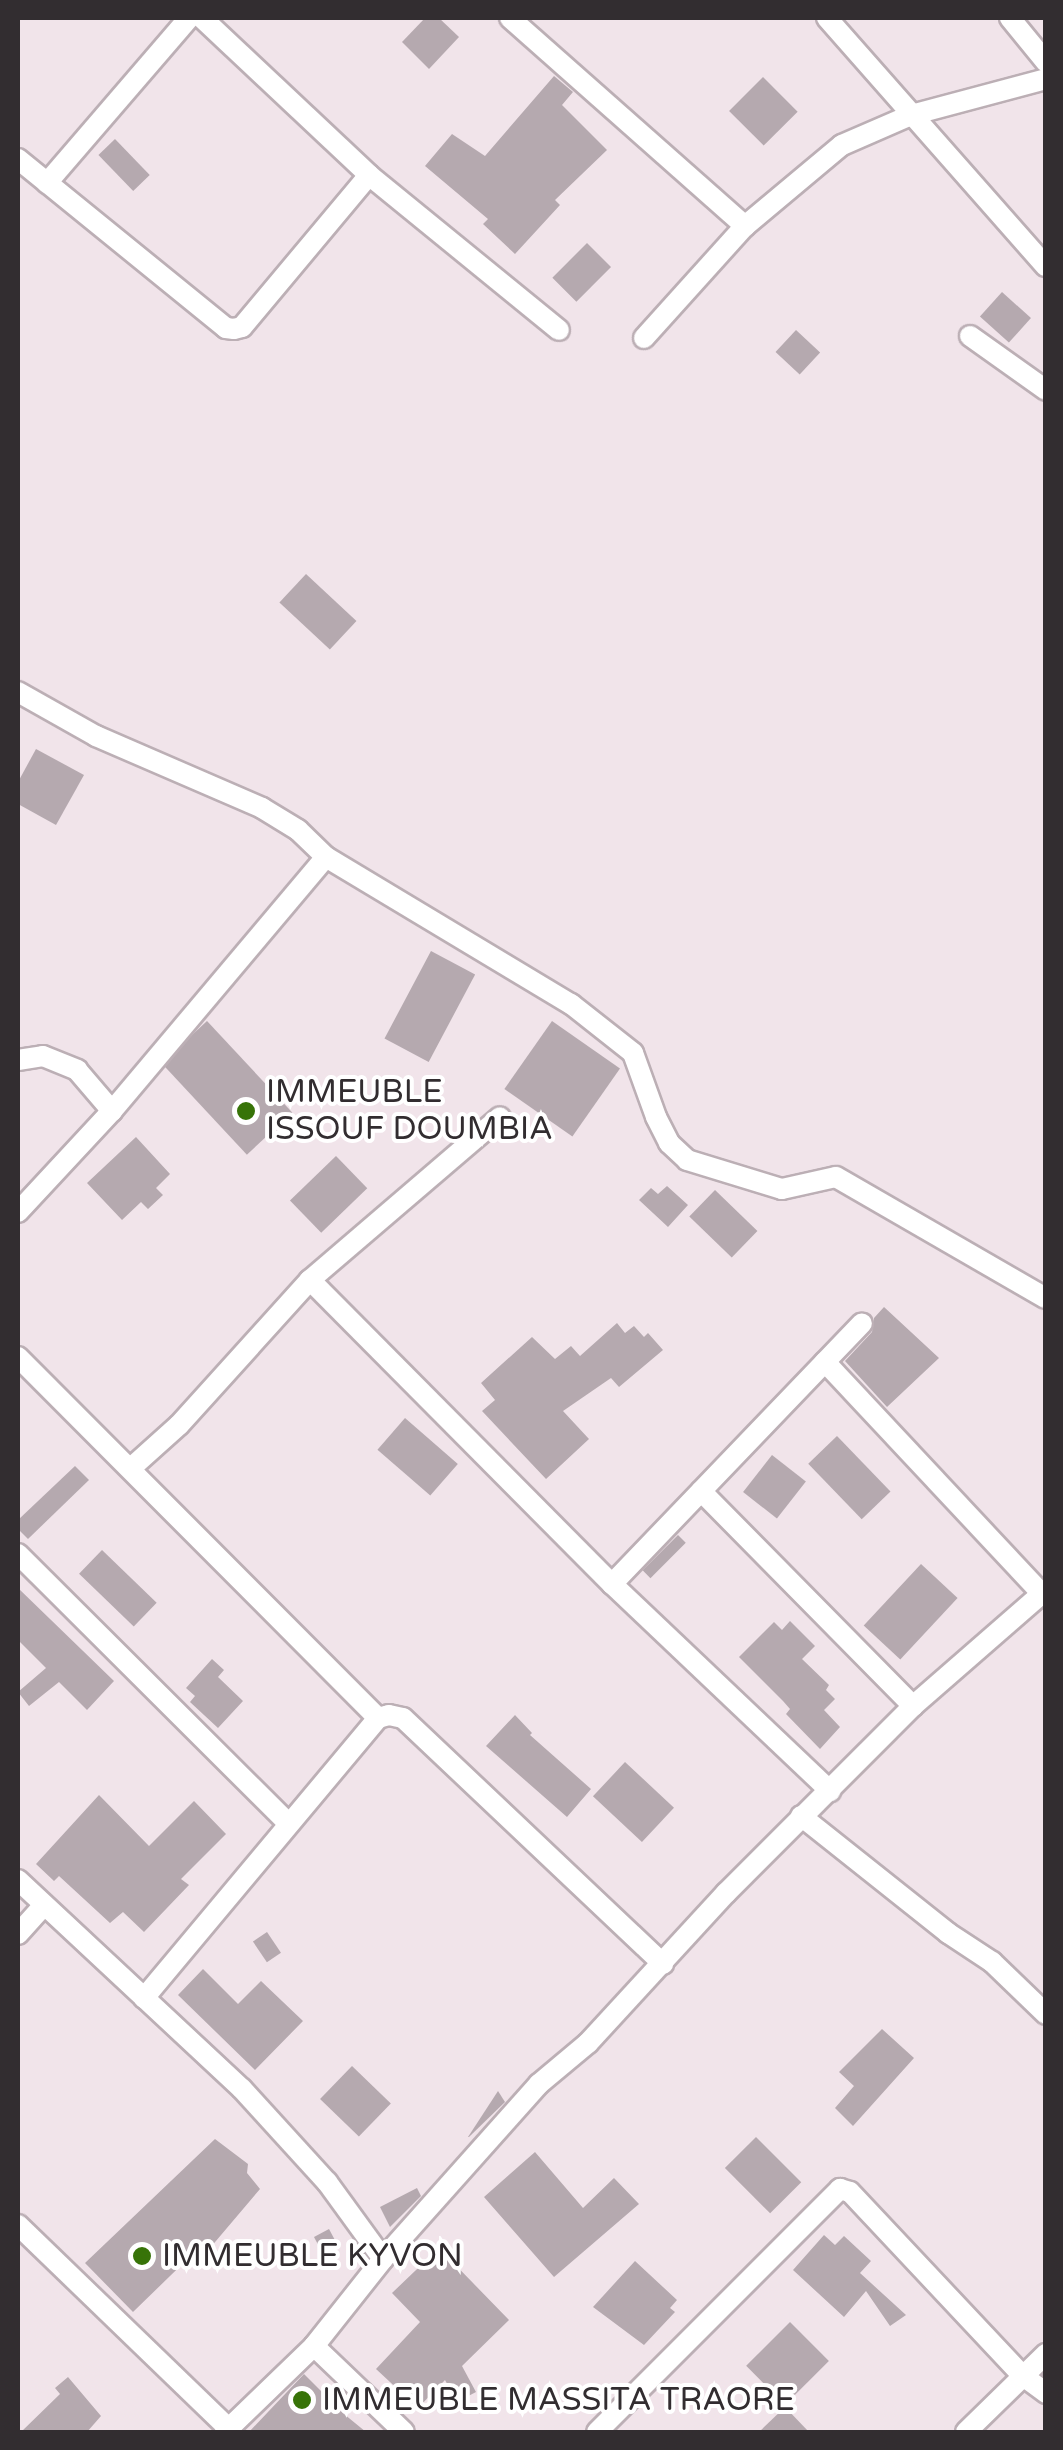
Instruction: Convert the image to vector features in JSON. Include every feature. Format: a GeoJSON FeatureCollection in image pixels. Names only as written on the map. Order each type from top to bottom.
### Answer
{"type":"FeatureCollection","features":[{"type":"Feature","properties":{"kind":"street"},"geometry":{"type":"LineString","coordinates":[[46,183],[189,18]]}},
{"type":"Feature","properties":{"kind":"street"},"geometry":{"type":"LineString","coordinates":[[202,18],[369,176],[559,330]]}},
{"type":"Feature","properties":{"kind":"street"},"geometry":{"type":"LineString","coordinates":[[510,18],[744,226]]}},
{"type":"Feature","properties":{"kind":"street"},"geometry":{"type":"LineString","coordinates":[[827,18],[1046,266]]}},
{"type":"Feature","properties":{"kind":"street"},"geometry":{"type":"LineString","coordinates":[[1010,18],[1046,62]]}},
{"type":"Feature","properties":{"kind":"street"},"geometry":{"type":"LineString","coordinates":[[644,338],[744,226],[842,144],[912,116],[1046,80]]}},
{"type":"Feature","properties":{"kind":"street"},"geometry":{"type":"LineString","coordinates":[[18,159],[226,328],[234,329],[242,326],[369,176]]}},
{"type":"Feature","properties":{"kind":"street"},"geometry":{"type":"LineString","coordinates":[[970,336],[1046,390]]}},
{"type":"Feature","properties":{"kind":"street"},"geometry":{"type":"LineString","coordinates":[[18,692],[96,736],[262,808],[298,830],[326,858],[570,1004],[633,1053],[656,1118],[669,1143],[687,1160],[782,1189],[836,1176],[1046,1298]]}},
{"type":"Feature","properties":{"kind":"street"},"geometry":{"type":"LineString","coordinates":[[18,1212],[112,1111],[326,858]]}},
{"type":"Feature","properties":{"kind":"street"},"geometry":{"type":"LineString","coordinates":[[18,1060],[43,1056],[77,1070],[112,1111]]}},
{"type":"Feature","properties":{"kind":"street"},"geometry":{"type":"LineString","coordinates":[[131,1468],[179,1425],[310,1280],[500,1117]]}},
{"type":"Feature","properties":{"kind":"street"},"geometry":{"type":"LineString","coordinates":[[310,1280],[612,1584],[830,1792]]}},
{"type":"Feature","properties":{"kind":"street"},"geometry":{"type":"LineString","coordinates":[[612,1584],[862,1322]]}},
{"type":"Feature","properties":{"kind":"street"},"geometry":{"type":"LineString","coordinates":[[18,1356],[378,1718],[403,1718],[663,1964]]}},
{"type":"Feature","properties":{"kind":"street"},"geometry":{"type":"LineString","coordinates":[[18,2225],[227,2431],[314,2346],[383,2259],[539,2084],[588,2042],[801,1816],[830,1792],[913,1706],[1043,1591],[824,1362]]}},
{"type":"Feature","properties":{"kind":"street"},"geometry":{"type":"LineString","coordinates":[[700,1492],[913,1706]]}},
{"type":"Feature","properties":{"kind":"street"},"geometry":{"type":"LineString","coordinates":[[18,1554],[288,1823]]}},
{"type":"Feature","properties":{"kind":"street"},"geometry":{"type":"LineString","coordinates":[[144,1998],[378,1718]]}},
{"type":"Feature","properties":{"kind":"street"},"geometry":{"type":"LineString","coordinates":[[801,1816],[948,1933],[992,1962],[1046,2014]]}},
{"type":"Feature","properties":{"kind":"street"},"geometry":{"type":"LineString","coordinates":[[18,1880],[242,2089],[326,2182],[383,2259]]}},
{"type":"Feature","properties":{"kind":"street"},"geometry":{"type":"LineString","coordinates":[[18,1934],[44,1905]]}},
{"type":"Feature","properties":{"kind":"street"},"geometry":{"type":"LineString","coordinates":[[597,2432],[840,2189],[850,2192],[1023,2376],[1046,2393]]}},
{"type":"Feature","properties":{"kind":"street"},"geometry":{"type":"LineString","coordinates":[[314,2346],[404,2432]]}},
{"type":"Feature","properties":{"kind":"street"},"geometry":{"type":"LineString","coordinates":[[966,2432],[1046,2354]]}},
{"type":"Feature","properties":{"kind":"building"},"geometry":{"type":"Polygon","coordinates":[[[425,18],[439,18],[459,37],[429,69],[402,42],[425,18]]]}},
{"type":"Feature","properties":{"kind":"building"},"geometry":{"type":"Polygon","coordinates":[[[554,76],[573,92],[562,105],[607,150],[555,200],[560,205],[515,254],[483,224],[488,219],[425,166],[452,134],[485,156],[554,76]]]}},
{"type":"Feature","properties":{"kind":"building"},"geometry":{"type":"Polygon","coordinates":[[[763,77],[798,112],[764,146],[729,111],[763,77]]]}},
{"type":"Feature","properties":{"kind":"building"},"geometry":{"type":"Polygon","coordinates":[[[115,139],[150,175],[133,191],[98,155],[115,139]]]}},
{"type":"Feature","properties":{"kind":"building"},"geometry":{"type":"Polygon","coordinates":[[[587,243],[611,267],[576,302],[552,278],[587,243]]]}},
{"type":"Feature","properties":{"kind":"building"},"geometry":{"type":"Polygon","coordinates":[[[1002,292],[1031,318],[1009,343],[980,317],[1002,292]]]}},
{"type":"Feature","properties":{"kind":"building"},"geometry":{"type":"Polygon","coordinates":[[[796,330],[820,353],[800,374],[776,352],[796,330]]]}},
{"type":"Feature","properties":{"kind":"building"},"geometry":{"type":"Polygon","coordinates":[[[306,574],[356,621],[330,650],[279,603],[306,574]]]}},
{"type":"Feature","properties":{"kind":"building"},"geometry":{"type":"Polygon","coordinates":[[[36,749],[84,775],[56,825],[18,804],[18,782],[36,749]]]}},
{"type":"Feature","properties":{"kind":"building"},"geometry":{"type":"Polygon","coordinates":[[[431,951],[475,974],[429,1062],[385,1038],[431,951]]]}},
{"type":"Feature","properties":{"kind":"building"},"geometry":{"type":"Polygon","coordinates":[[[207,1021],[292,1112],[247,1155],[162,1063],[207,1021]]]}},
{"type":"Feature","properties":{"kind":"building"},"geometry":{"type":"Polygon","coordinates":[[[552,1021],[620,1069],[572,1137],[504,1089],[552,1021]]]}},
{"type":"Feature","properties":{"kind":"building"},"geometry":{"type":"Polygon","coordinates":[[[136,1137],[170,1174],[156,1188],[163,1195],[148,1209],[141,1202],[122,1220],[87,1183],[136,1137]]]}},
{"type":"Feature","properties":{"kind":"building"},"geometry":{"type":"Polygon","coordinates":[[[336,1156],[367,1188],[321,1233],[290,1200],[336,1156]]]}},
{"type":"Feature","properties":{"kind":"building"},"geometry":{"type":"Polygon","coordinates":[[[667,1186],[688,1205],[668,1227],[639,1200],[651,1188],[658,1194],[667,1186]]]}},
{"type":"Feature","properties":{"kind":"building"},"geometry":{"type":"Polygon","coordinates":[[[715,1190],[757,1231],[732,1258],[689,1217],[715,1190]]]}},
{"type":"Feature","properties":{"kind":"building"},"geometry":{"type":"Polygon","coordinates":[[[884,1307],[939,1358],[887,1407],[845,1361],[872,1332],[874,1318],[884,1307]]]}},
{"type":"Feature","properties":{"kind":"building"},"geometry":{"type":"Polygon","coordinates":[[[617,1323],[625,1333],[634,1326],[644,1337],[648,1333],[663,1350],[619,1387],[611,1378],[563,1411],[589,1439],[546,1479],[482,1411],[495,1400],[481,1383],[532,1337],[555,1359],[571,1346],[580,1356],[617,1323]]]}},
{"type":"Feature","properties":{"kind":"building"},"geometry":{"type":"Polygon","coordinates":[[[405,1418],[458,1464],[430,1496],[377,1450],[405,1418]]]}},
{"type":"Feature","properties":{"kind":"building"},"geometry":{"type":"Polygon","coordinates":[[[837,1436],[890,1491],[862,1519],[808,1464],[837,1436]]]}},
{"type":"Feature","properties":{"kind":"building"},"geometry":{"type":"Polygon","coordinates":[[[772,1455],[806,1481],[777,1519],[743,1492],[772,1455]]]}},
{"type":"Feature","properties":{"kind":"building"},"geometry":{"type":"Polygon","coordinates":[[[75,1466],[89,1480],[28,1539],[18,1529],[18,1520],[75,1466]]]}},
{"type":"Feature","properties":{"kind":"building"},"geometry":{"type":"Polygon","coordinates":[[[678,1535],[686,1543],[650,1578],[643,1570],[678,1535]]]}},
{"type":"Feature","properties":{"kind":"building"},"geometry":{"type":"Polygon","coordinates":[[[102,1550],[157,1603],[134,1627],[79,1574],[102,1550]]]}},
{"type":"Feature","properties":{"kind":"building"},"geometry":{"type":"Polygon","coordinates":[[[921,1564],[958,1598],[900,1660],[864,1625],[921,1564]]]}},
{"type":"Feature","properties":{"kind":"building"},"geometry":{"type":"Polygon","coordinates":[[[18,1588],[114,1681],[87,1710],[59,1682],[29,1706],[18,1692],[46,1668],[18,1640],[18,1588]]]}},
{"type":"Feature","properties":{"kind":"building"},"geometry":{"type":"Polygon","coordinates":[[[790,1621],[815,1646],[802,1659],[829,1685],[826,1690],[835,1699],[824,1710],[840,1727],[820,1749],[786,1714],[790,1709],[783,1701],[739,1657],[774,1622],[782,1630],[790,1621]]]}},
{"type":"Feature","properties":{"kind":"building"},"geometry":{"type":"Polygon","coordinates":[[[212,1659],[224,1670],[218,1677],[243,1701],[218,1728],[190,1702],[195,1696],[186,1688],[212,1659]]]}},
{"type":"Feature","properties":{"kind":"building"},"geometry":{"type":"Polygon","coordinates":[[[515,1715],[530,1735],[591,1789],[567,1817],[486,1746],[515,1715]]]}},
{"type":"Feature","properties":{"kind":"building"},"geometry":{"type":"Polygon","coordinates":[[[625,1762],[674,1808],[642,1842],[593,1796],[625,1762]]]}},
{"type":"Feature","properties":{"kind":"building"},"geometry":{"type":"Polygon","coordinates":[[[99,1795],[149,1846],[194,1801],[226,1834],[181,1879],[189,1885],[144,1932],[123,1912],[110,1923],[59,1876],[54,1881],[36,1864],[99,1795]]]}},
{"type":"Feature","properties":{"kind":"building"},"geometry":{"type":"Polygon","coordinates":[[[267,1932],[281,1953],[267,1962],[253,1942],[267,1932]]]}},
{"type":"Feature","properties":{"kind":"building"},"geometry":{"type":"Polygon","coordinates":[[[203,1969],[238,2004],[261,1981],[303,2021],[255,2070],[178,1995],[203,1969]]]}},
{"type":"Feature","properties":{"kind":"building"},"geometry":{"type":"Polygon","coordinates":[[[882,2029],[914,2058],[853,2126],[835,2108],[854,2086],[839,2072],[882,2029]]]}},
{"type":"Feature","properties":{"kind":"building"},"geometry":{"type":"Polygon","coordinates":[[[352,2066],[391,2104],[359,2137],[320,2099],[352,2066]]]}},
{"type":"Feature","properties":{"kind":"building"},"geometry":{"type":"Polygon","coordinates":[[[498,2091],[505,2102],[468,2137],[498,2091]]]}},
{"type":"Feature","properties":{"kind":"building"},"geometry":{"type":"Polygon","coordinates":[[[756,2137],[801,2182],[770,2213],[725,2168],[756,2137]]]}},
{"type":"Feature","properties":{"kind":"building"},"geometry":{"type":"Polygon","coordinates":[[[215,2139],[248,2164],[247,2173],[260,2189],[210,2248],[205,2242],[133,2312],[85,2263],[215,2139]]]}},
{"type":"Feature","properties":{"kind":"building"},"geometry":{"type":"Polygon","coordinates":[[[535,2152],[583,2208],[614,2178],[639,2204],[554,2277],[484,2197],[535,2152]]]}},
{"type":"Feature","properties":{"kind":"building"},"geometry":{"type":"Polygon","coordinates":[[[417,2188],[421,2196],[390,2227],[380,2207],[417,2188]]]}},
{"type":"Feature","properties":{"kind":"building"},"geometry":{"type":"Polygon","coordinates":[[[329,2229],[339,2248],[324,2256],[314,2237],[329,2229]]]}},
{"type":"Feature","properties":{"kind":"building"},"geometry":{"type":"Polygon","coordinates":[[[824,2235],[835,2245],[844,2236],[871,2261],[860,2273],[906,2315],[890,2326],[866,2291],[844,2317],[793,2270],[824,2235]]]}},
{"type":"Feature","properties":{"kind":"building"},"geometry":{"type":"Polygon","coordinates":[[[439,2248],[509,2320],[462,2366],[476,2392],[457,2402],[445,2380],[418,2408],[376,2369],[420,2322],[392,2293],[439,2248]]]}},
{"type":"Feature","properties":{"kind":"building"},"geometry":{"type":"Polygon","coordinates":[[[635,2261],[677,2300],[670,2308],[675,2312],[644,2345],[593,2307],[635,2261]]]}},
{"type":"Feature","properties":{"kind":"building"},"geometry":{"type":"Polygon","coordinates":[[[790,2322],[829,2361],[785,2405],[746,2366],[790,2322]]]}},
{"type":"Feature","properties":{"kind":"building","name":"IMMEUBLE MASSITA TRAORE"},"geometry":{"type":"Polygon","coordinates":[[[304,2374],[344,2414],[366,2432],[249,2432],[304,2374]]]}},
{"type":"Feature","properties":{"kind":"building"},"geometry":{"type":"Polygon","coordinates":[[[68,2377],[101,2416],[87,2432],[21,2432],[60,2394],[55,2388],[68,2377]]]}},
{"type":"Feature","properties":{"kind":"building"},"geometry":{"type":"Polygon","coordinates":[[[785,2407],[809,2432],[759,2432],[785,2407]]]}},
{"type":"Feature","properties":{"kind":"place","name":"IMMEUBLE ISSOUF DOUMBIA"},"geometry":{"type":"Point","coordinates":[246,1111]}},
{"type":"Feature","properties":{"kind":"place","name":"IMMEUBLE KYVON"},"geometry":{"type":"Point","coordinates":[142,2256]}},
{"type":"Feature","properties":{"kind":"place","name":"IMMEUBLE MASSITA TRAORE"},"geometry":{"type":"Point","coordinates":[302,2400]}}]}
